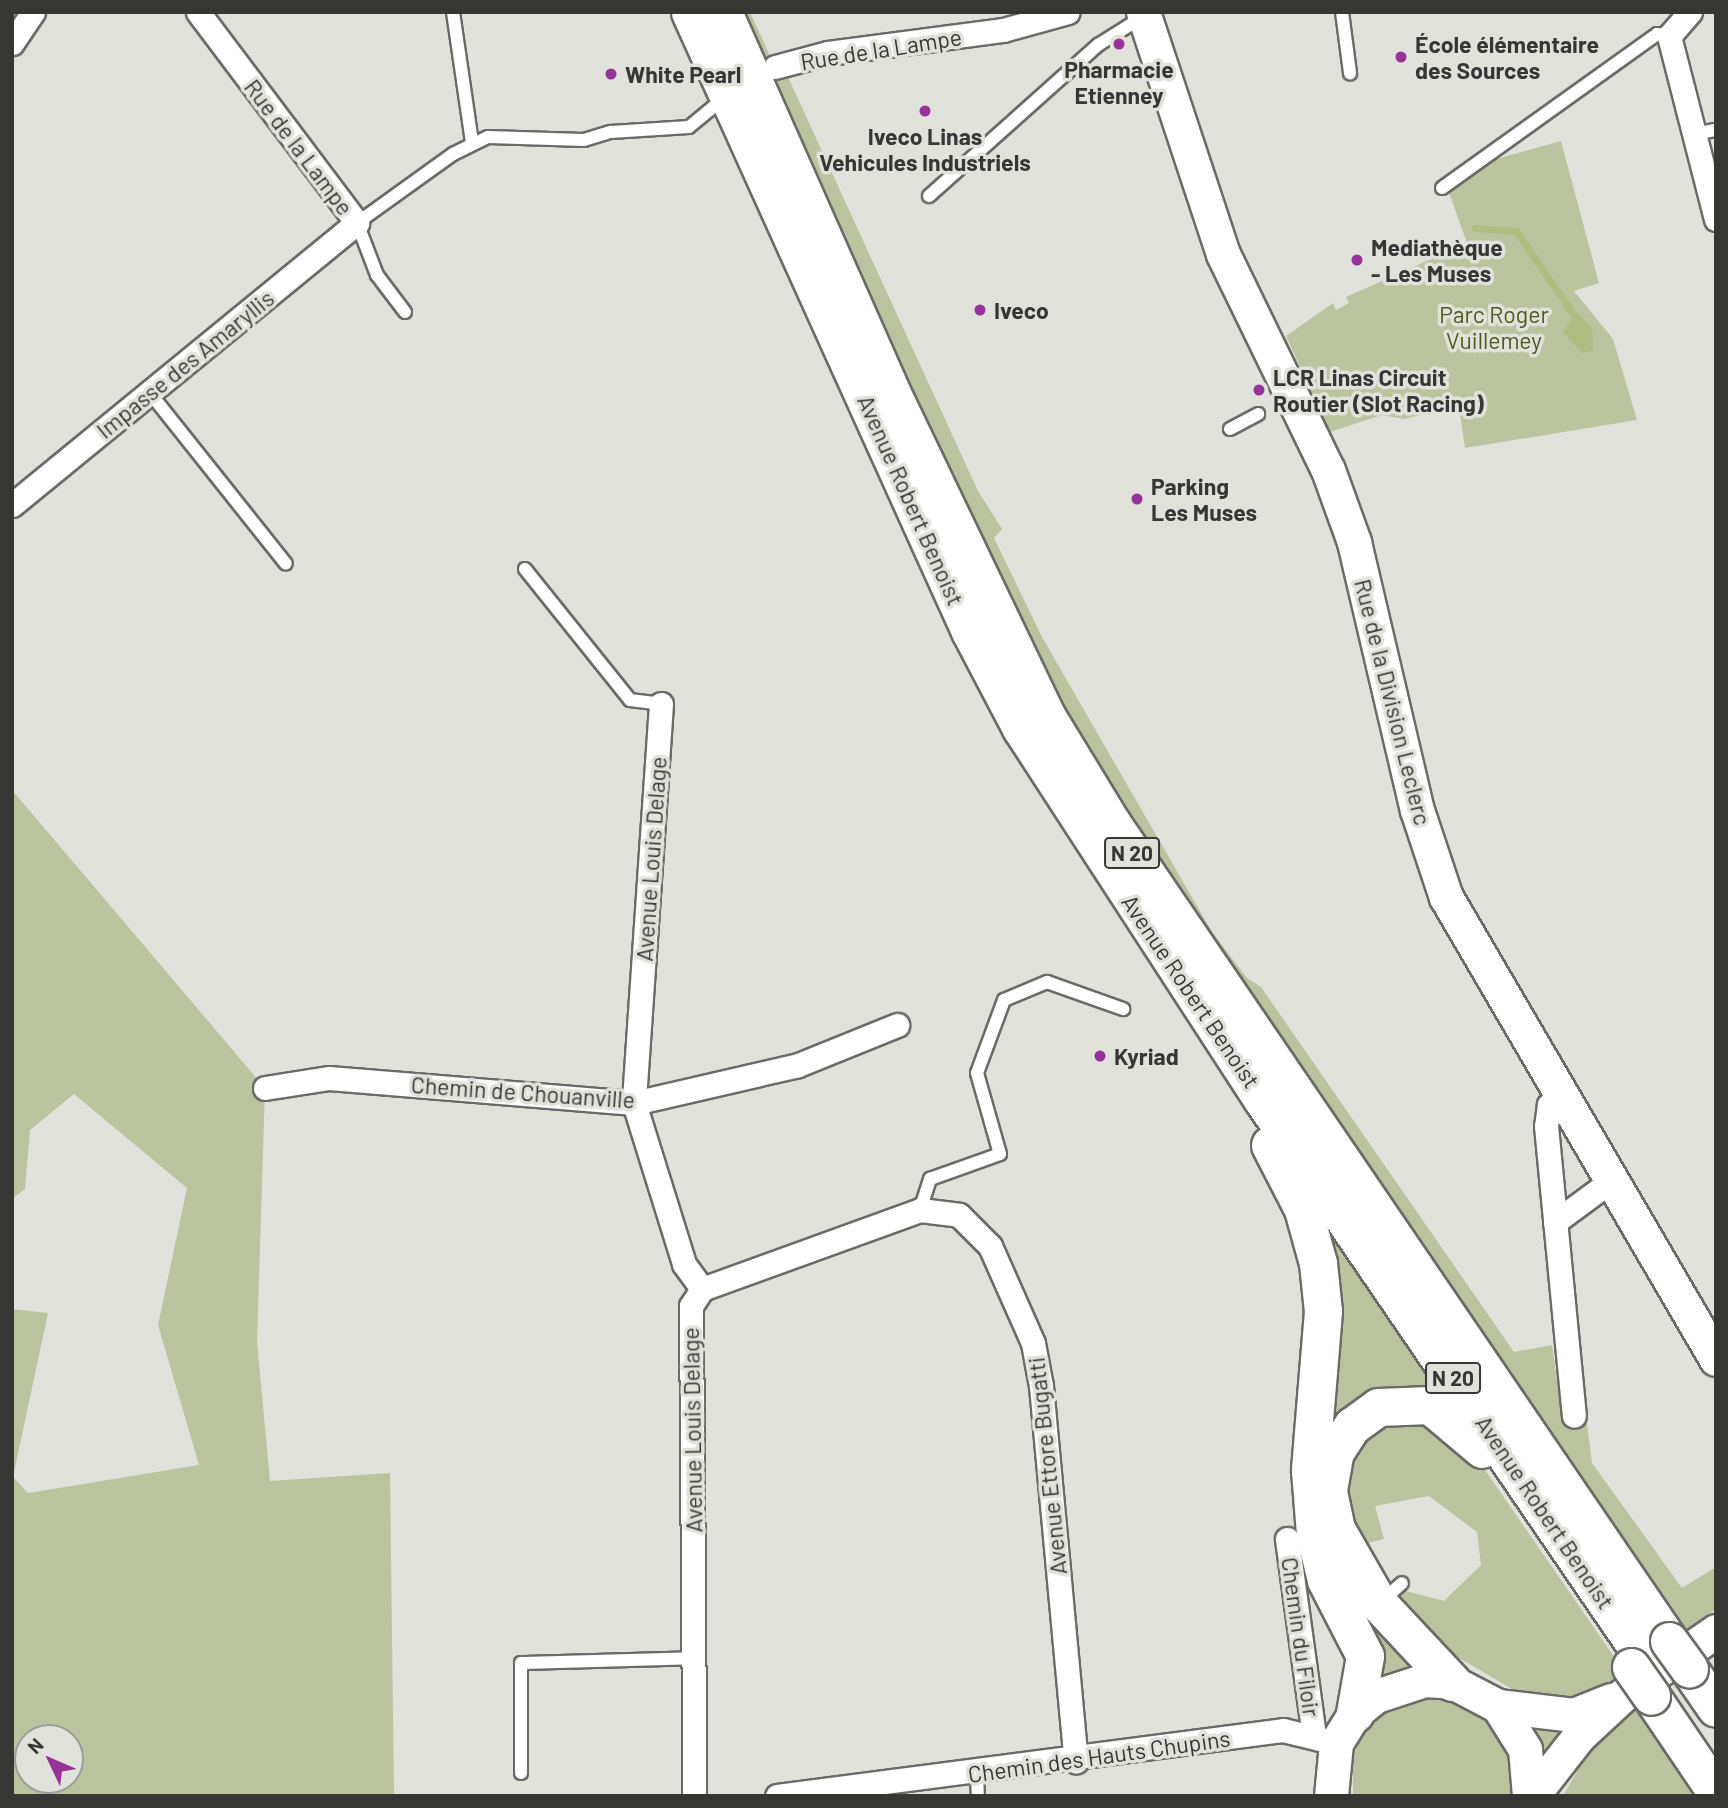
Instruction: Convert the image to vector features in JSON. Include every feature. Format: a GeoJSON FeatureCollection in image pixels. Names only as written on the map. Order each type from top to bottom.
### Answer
{"type":"FeatureCollection","features":[{"type":"Feature","properties":{"kind":"main road","name":"Avenue Robert Benoist"},"geometry":{"type":"LineString","coordinates":[[690,12],[970,631],[1021,728],[1262,1099],[1716,1763]]}},
{"type":"Feature","properties":{"kind":"main road","name":"Avenue Robert Benoist"},"geometry":{"type":"LineString","coordinates":[[723,12],[937,490],[1047,717],[1111,822],[1653,1673],[1716,1708]]}},
{"type":"Feature","properties":{"kind":"main road"},"geometry":{"type":"LineString","coordinates":[[1262,1099],[1269,1142],[1303,1209],[1318,1263],[1324,1311],[1310,1470],[1315,1534],[1326,1580],[1378,1604]]}},
{"type":"Feature","properties":{"kind":"main road"},"geometry":{"type":"LineString","coordinates":[[1452,1682],[1378,1604],[1336,1529],[1328,1490],[1335,1452],[1352,1426],[1378,1406],[1414,1401],[1443,1412],[1475,1439],[1653,1673],[1716,1792]]}},
{"type":"Feature","properties":{"kind":"main road"},"geometry":{"type":"LineString","coordinates":[[1335,1731],[1365,1656],[1378,1604]]}},
{"type":"Feature","properties":{"kind":"street"},"geometry":{"type":"LineString","coordinates":[[12,43],[33,12]]}},
{"type":"Feature","properties":{"kind":"street","name":"Rue de la Lampe"},"geometry":{"type":"LineString","coordinates":[[198,12],[357,223]]}},
{"type":"Feature","properties":{"kind":"street","name":"Rue de la Lampe"},"geometry":{"type":"LineString","coordinates":[[775,68],[828,53],[1003,30],[1068,12]]}},
{"type":"Feature","properties":{"kind":"street"},"geometry":{"type":"LineString","coordinates":[[1690,12],[1669,36],[1704,132],[1716,218]]}},
{"type":"Feature","properties":{"kind":"street","name":"Rue de la Division Leclerc"},"geometry":{"type":"LineString","coordinates":[[1143,14],[1223,254],[1328,470],[1354,542],[1416,810],[1447,897],[1609,1182],[1716,1359]]}},
{"type":"Feature","properties":{"kind":"street","name":"Impasse des Amaryllis"},"geometry":{"type":"LineString","coordinates":[[12,505],[357,223]]}},
{"type":"Feature","properties":{"kind":"street","name":"Avenue Louis Delage"},"geometry":{"type":"LineString","coordinates":[[661,704],[634,1103],[684,1264],[702,1289],[691,1306],[694,1796]]}},
{"type":"Feature","properties":{"kind":"street","name":"Chemin de Chouanville"},"geometry":{"type":"LineString","coordinates":[[265,1088],[329,1078],[634,1103],[798,1065],[897,1025]]}},
{"type":"Feature","properties":{"kind":"street"},"geometry":{"type":"LineString","coordinates":[[1560,1097],[1549,1105],[1546,1126],[1574,1416]]}},
{"type":"Feature","properties":{"kind":"street"},"geometry":{"type":"LineString","coordinates":[[1555,1222],[1609,1182]]}},
{"type":"Feature","properties":{"kind":"street","name":"Avenue Ettore Bugatti"},"geometry":{"type":"LineString","coordinates":[[702,1289],[920,1210],[941,1209],[976,1228],[1033,1343],[1076,1761]]}},
{"type":"Feature","properties":{"kind":"street","name":"Chemin du Filoir"},"geometry":{"type":"LineString","coordinates":[[1287,1539],[1335,1731]]}},
{"type":"Feature","properties":{"kind":"street"},"geometry":{"type":"LineString","coordinates":[[1331,1796],[1335,1731],[1400,1685],[1452,1682],[1498,1706],[1573,1716],[1653,1673],[1716,1631]]}},
{"type":"Feature","properties":{"kind":"street"},"geometry":{"type":"LineString","coordinates":[[1530,1796],[1579,1736],[1653,1673]]}},
{"type":"Feature","properties":{"kind":"street"},"geometry":{"type":"LineString","coordinates":[[1498,1706],[1525,1749],[1530,1796]]}},
{"type":"Feature","properties":{"kind":"street","name":"Chemin des Hauts Chupins"},"geometry":{"type":"LineString","coordinates":[[777,1796],[1076,1761],[1283,1730],[1335,1731]]}},
{"type":"Feature","properties":{"kind":"lane"},"geometry":{"type":"LineString","coordinates":[[453,12],[472,142]]}},
{"type":"Feature","properties":{"kind":"lane"},"geometry":{"type":"LineString","coordinates":[[1342,12],[1350,73]]}},
{"type":"Feature","properties":{"kind":"lane"},"geometry":{"type":"LineString","coordinates":[[929,195],[1098,45],[1143,14]]}},
{"type":"Feature","properties":{"kind":"lane"},"geometry":{"type":"LineString","coordinates":[[1442,188],[1657,34],[1669,36]]}},
{"type":"Feature","properties":{"kind":"lane","name":"Rue de la Lampe"},"geometry":{"type":"LineString","coordinates":[[357,223],[472,142],[511,135],[584,140],[611,132],[689,127],[727,96]]}},
{"type":"Feature","properties":{"kind":"lane"},"geometry":{"type":"LineString","coordinates":[[357,223],[377,275],[405,312]]}},
{"type":"Feature","properties":{"kind":"lane"},"geometry":{"type":"LineString","coordinates":[[150,393],[286,564]]}},
{"type":"Feature","properties":{"kind":"lane"},"geometry":{"type":"LineString","coordinates":[[1230,429],[1258,414]]}},
{"type":"Feature","properties":{"kind":"lane"},"geometry":{"type":"LineString","coordinates":[[525,569],[630,700],[661,704]]}},
{"type":"Feature","properties":{"kind":"lane"},"geometry":{"type":"LineString","coordinates":[[920,1210],[930,1179],[1000,1154],[977,1073],[1004,1000],[1047,982],[1123,1009]]}},
{"type":"Feature","properties":{"kind":"lane"},"geometry":{"type":"LineString","coordinates":[[521,1773],[521,1663],[695,1658]]}},
{"type":"Feature","properties":{"kind":"lane"},"geometry":{"type":"LineString","coordinates":[[976,1772],[978,1796]]}},
{"type":"Feature","properties":{"kind":"green space"},"geometry":{"type":"Polygon","coordinates":[[[737,12],[750,12],[781,80],[788,77],[978,491],[1002,529],[994,538],[1042,637],[1212,932],[1247,978],[1261,987],[1514,1352],[1552,1345],[1562,1417],[1586,1416],[1592,1463],[1682,1588],[1716,1567],[1716,1609],[1687,1629],[1148,856],[1018,634],[737,12]]]}},
{"type":"Feature","properties":{"kind":"green space","name":"Parc Roger Vuillemey"},"geometry":{"type":"Polygon","coordinates":[[[1561,141],[1599,283],[1574,291],[1613,339],[1637,420],[1465,448],[1459,407],[1403,419],[1382,415],[1330,432],[1286,336],[1333,303],[1336,310],[1349,303],[1346,297],[1467,243],[1448,190],[1496,159],[1561,141]]]}},
{"type":"Feature","properties":{"kind":"green space"},"geometry":{"type":"Polygon","coordinates":[[[12,790],[265,1088],[257,1342],[270,1481],[390,1473],[394,1796],[12,1796],[12,1309],[48,1313],[13,1477],[28,1493],[199,1465],[158,1325],[187,1188],[74,1094],[30,1130],[25,1189],[12,1199],[12,790]]]}},
{"type":"Feature","properties":{"kind":"green space"},"geometry":{"type":"Polygon","coordinates":[[[1323,1213],[1443,1390],[1341,1424],[1349,1604],[1313,1218],[1323,1213]]]}},
{"type":"Feature","properties":{"kind":"green space"},"geometry":{"type":"Polygon","coordinates":[[[1407,1412],[1469,1447],[1628,1677],[1571,1704],[1517,1692],[1456,1656],[1394,1603],[1406,1591],[1444,1601],[1481,1565],[1477,1532],[1429,1496],[1375,1506],[1384,1539],[1368,1543],[1371,1560],[1350,1544],[1339,1473],[1362,1430],[1407,1412]]]}},
{"type":"Feature","properties":{"kind":"green space"},"geometry":{"type":"Polygon","coordinates":[[[1393,1630],[1425,1660],[1373,1680],[1368,1642],[1393,1630]]]}},
{"type":"Feature","properties":{"kind":"green space"},"geometry":{"type":"Polygon","coordinates":[[[1425,1692],[1475,1703],[1510,1741],[1515,1796],[1353,1796],[1353,1756],[1367,1726],[1377,1714],[1425,1692]]]}},
{"type":"Feature","properties":{"kind":"green space"},"geometry":{"type":"Polygon","coordinates":[[[1639,1692],[1708,1796],[1563,1796],[1594,1742],[1639,1692]]]}},
{"type":"Feature","properties":{"kind":"green space"},"geometry":{"type":"Polygon","coordinates":[[[1530,1719],[1573,1728],[1547,1766],[1541,1740],[1530,1719]]]}},
{"type":"Feature","properties":{"kind":"shaded area"},"geometry":{"type":"Polygon","coordinates":[[[1576,312],[1592,328],[1593,351],[1582,353],[1563,332],[1576,312]]]}},
{"type":"Feature","properties":{"kind":"waterway"},"geometry":{"type":"LineString","coordinates":[[1475,228],[1516,231],[1573,314]]}},
{"type":"Feature","properties":{"kind":"place","name":"Pharmacie Etienney"},"geometry":{"type":"Point","coordinates":[1119,44]}},
{"type":"Feature","properties":{"kind":"place","name":"École élémentaire des Sources"},"geometry":{"type":"Point","coordinates":[1401,57]}},
{"type":"Feature","properties":{"kind":"place","name":"White Pearl"},"geometry":{"type":"Point","coordinates":[611,74]}},
{"type":"Feature","properties":{"kind":"place","name":"Iveco Linas Vehicules Industriels"},"geometry":{"type":"Point","coordinates":[925,111]}},
{"type":"Feature","properties":{"kind":"place","name":"Mediathèque - Les Muses"},"geometry":{"type":"Point","coordinates":[1357,260]}},
{"type":"Feature","properties":{"kind":"place","name":"Iveco"},"geometry":{"type":"Point","coordinates":[980,310]}},
{"type":"Feature","properties":{"kind":"place","name":"LCR Linas Circuit Routier (Slot Racing)"},"geometry":{"type":"Point","coordinates":[1259,390]}},
{"type":"Feature","properties":{"kind":"place","name":"Parking Les Muses"},"geometry":{"type":"Point","coordinates":[1137,499]}},
{"type":"Feature","properties":{"kind":"place","name":"Kyriad"},"geometry":{"type":"Point","coordinates":[1100,1056]}}]}
